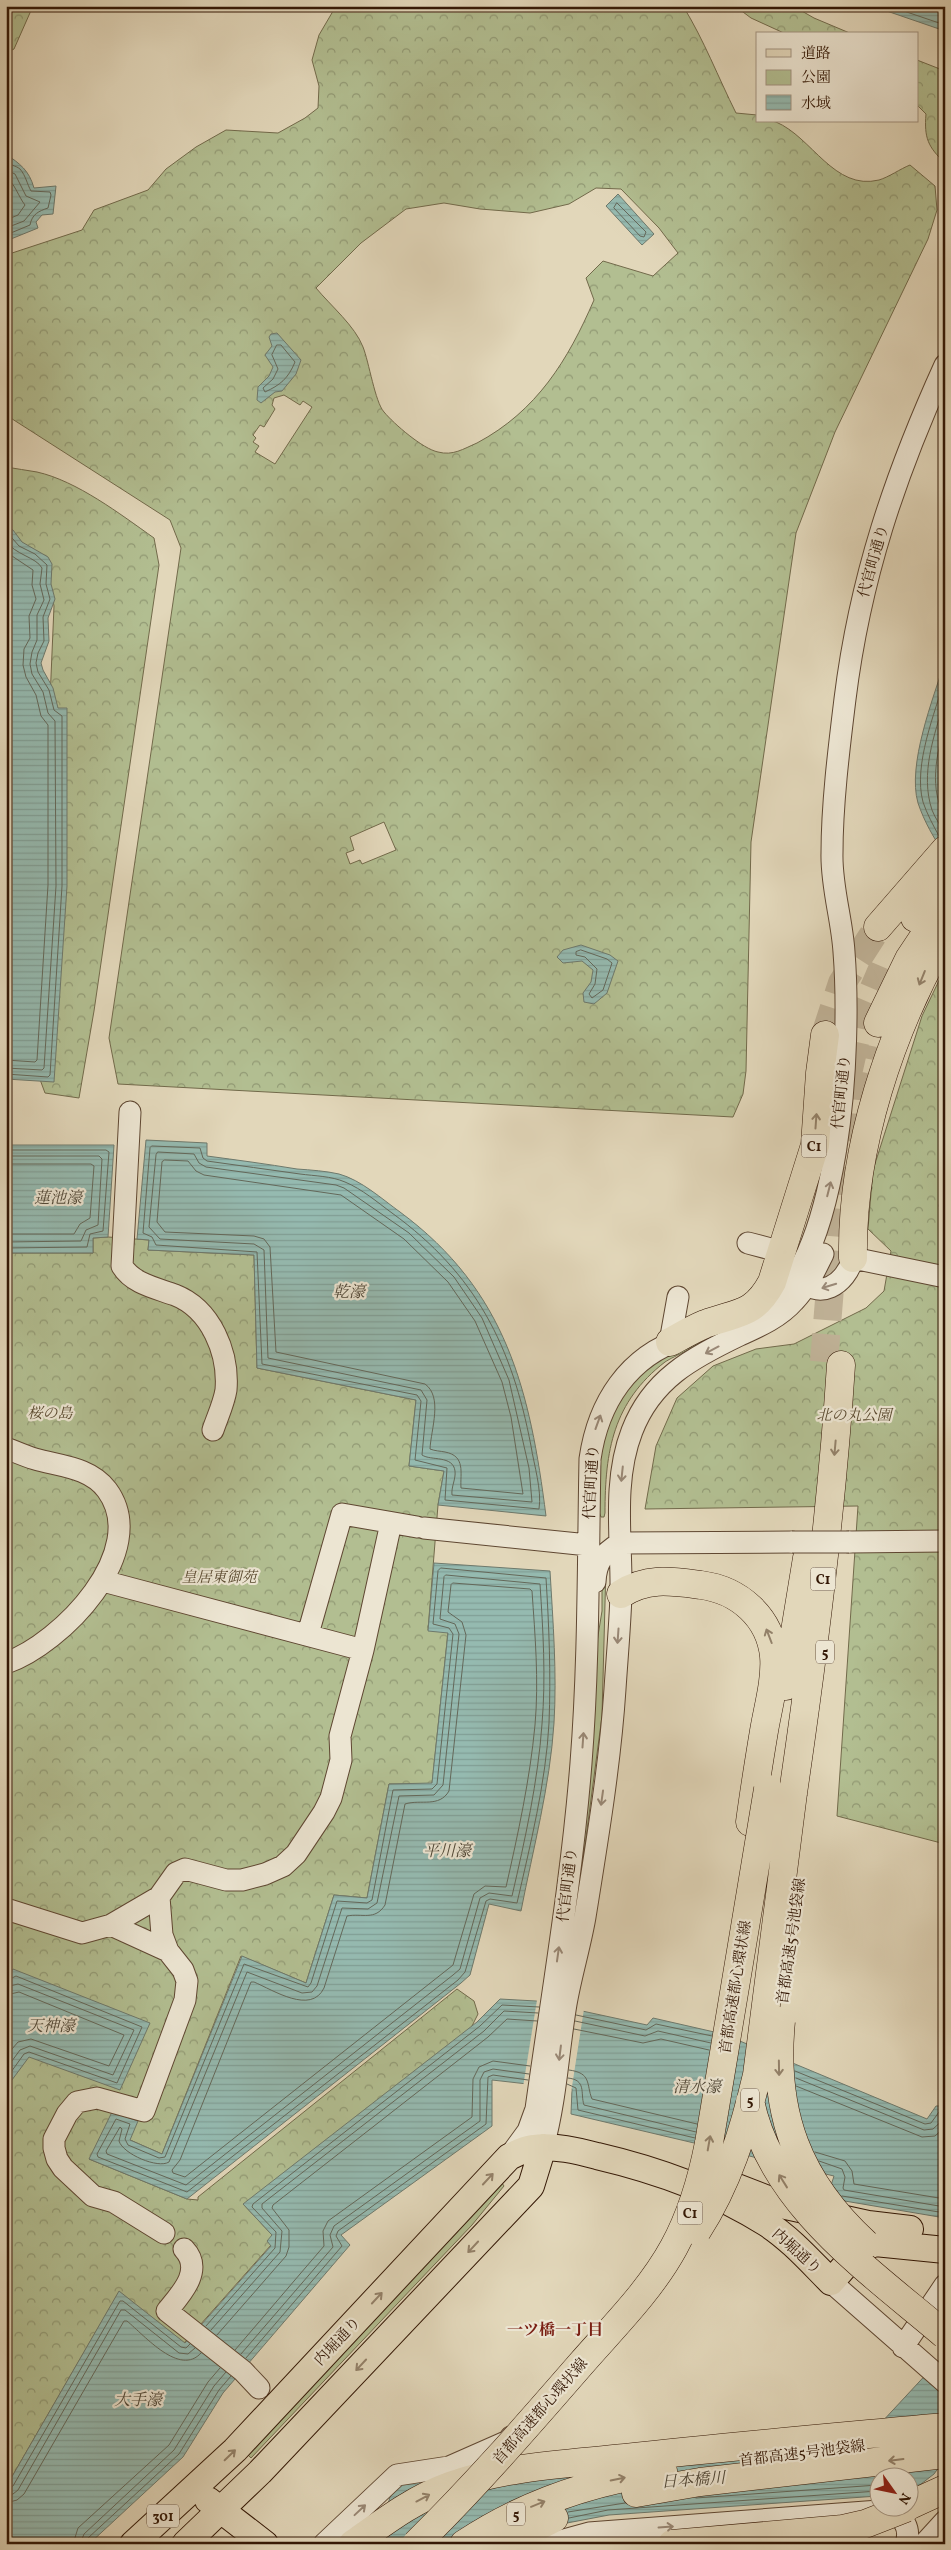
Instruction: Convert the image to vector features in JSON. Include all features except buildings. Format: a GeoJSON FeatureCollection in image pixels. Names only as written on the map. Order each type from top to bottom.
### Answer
{"type":"FeatureCollection","features":[{"type":"Feature","properties":{"kind":"highway"},"geometry":{"type":"LineString","coordinates":[[852,1258],[853,1213],[859,1162],[875,1099],[926,967],[934,908],[945,850]]}},
{"type":"Feature","properties":{"kind":"highway"},"geometry":{"type":"LineString","coordinates":[[878,1023],[934,908],[945,879]]}},
{"type":"Feature","properties":{"kind":"highway"},"geometry":{"type":"LineString","coordinates":[[878,927],[934,908]]}},
{"type":"Feature","properties":{"kind":"highway"},"geometry":{"type":"LineString","coordinates":[[883,967],[904,933],[934,908]]}},
{"type":"Feature","properties":{"kind":"highway","name":"C1"},"geometry":{"type":"LineString","coordinates":[[670,1342],[705,1324],[750,1310],[758,1304],[772,1282],[795,1270],[814,1145],[825,1035]]}},
{"type":"Feature","properties":{"kind":"highway","name":"C1"},"geometry":{"type":"LineString","coordinates":[[803,1586],[832,1363],[830,1509]]}},
{"type":"Feature","properties":{"kind":"highway","name":"首都高速5号池袋線"},"geometry":{"type":"LineString","coordinates":[[830,1509],[823,1680],[781,1791],[779,2076],[786,2123],[801,2162],[829,2205],[884,2260],[945,2311]]}},
{"type":"Feature","properties":{"kind":"highway"},"geometry":{"type":"LineString","coordinates":[[621,1594],[632,1587],[650,1581],[704,1585],[717,1588],[742,1600],[761,1619],[772,1644],[774,1657],[781,1791]]}},
{"type":"Feature","properties":{"kind":"highway","name":"首都高速5号池袋線"},"geometry":{"type":"LineString","coordinates":[[803,1586],[781,1791],[746,2046],[746,2078],[756,2125],[783,2180],[808,2213],[834,2239],[945,2334]]}},
{"type":"Feature","properties":{"kind":"highway","name":"首都高速都心環状線"},"geometry":{"type":"LineString","coordinates":[[416,2544],[491,2466],[636,2300],[674,2247],[693,2205],[705,2164],[744,1933],[781,1791]]}},
{"type":"Feature","properties":{"kind":"highway","name":"首都高速都心環状線"},"geometry":{"type":"LineString","coordinates":[[442,2544],[498,2469],[661,2281],[697,2231],[722,2186],[744,2129],[757,2075],[781,1791]]}},
{"type":"Feature","properties":{"kind":"highway"},"geometry":{"type":"LineString","coordinates":[[353,2544],[409,2505],[431,2493],[472,2480],[524,2469],[809,2438],[945,2427]]}},
{"type":"Feature","properties":{"kind":"highway","name":"首都高速5号池袋線"},"geometry":{"type":"LineString","coordinates":[[464,2544],[529,2508],[571,2492],[619,2479],[699,2466],[945,2436]]}},
{"type":"Feature","properties":{"kind":"highway","name":"首都高速5号池袋線"},"geometry":{"type":"LineString","coordinates":[[504,2544],[544,2522],[575,2509],[636,2493],[700,2482],[945,2454]]}},
{"type":"Feature","properties":{"kind":"highway"},"geometry":{"type":"LineString","coordinates":[[918,2501],[945,2489]]}},
{"type":"Feature","properties":{"kind":"highway"},"geometry":{"type":"LineString","coordinates":[[672,2544],[843,2529],[866,2524],[879,2518]]}},
{"type":"Feature","properties":{"kind":"main road","name":"内堀通り"},"geometry":{"type":"LineString","coordinates":[[133,2544],[242,2443],[508,2157],[521,2150],[543,2147],[579,2152],[709,2184],[786,2206],[868,2224],[945,2234]]}},
{"type":"Feature","properties":{"kind":"main road"},"geometry":{"type":"LineString","coordinates":[[222,2511],[531,2186],[543,2147]]}},
{"type":"Feature","properties":{"kind":"main road","name":"内堀通り"},"geometry":{"type":"LineString","coordinates":[[709,2184],[792,2243],[832,2282],[859,2250],[876,2243],[945,2250]]}},
{"type":"Feature","properties":{"kind":"main road","name":"301"},"geometry":{"type":"LineString","coordinates":[[194,2489],[265,2544]]}},
{"type":"Feature","properties":{"kind":"main road","name":"301"},"geometry":{"type":"LineString","coordinates":[[184,2544],[222,2511]]}},
{"type":"Feature","properties":{"kind":"street","name":"代官町通り"},"geometry":{"type":"LineString","coordinates":[[558,2003],[584,1918],[613,1716],[621,1594],[622,1476],[626,1446],[641,1410],[654,1390],[673,1373],[693,1360],[765,1324],[795,1301],[795,1270],[821,1221],[832,1176],[848,1020],[844,950],[832,854],[838,766],[848,681],[863,590],[898,478],[945,365]]}},
{"type":"Feature","properties":{"kind":"street"},"geometry":{"type":"LineString","coordinates":[[130,1112],[122,1266],[128,1276],[187,1302],[206,1318],[214,1332],[222,1348],[226,1391],[213,1430]]}},
{"type":"Feature","properties":{"kind":"street"},"geometry":{"type":"LineString","coordinates":[[748,1243],[795,1270],[817,1288],[825,1288],[840,1282],[846,1276],[852,1258],[945,1277]]}},
{"type":"Feature","properties":{"kind":"street"},"geometry":{"type":"LineString","coordinates":[[670,1342],[678,1297]]}},
{"type":"Feature","properties":{"kind":"street","name":"代官町通り"},"geometry":{"type":"LineString","coordinates":[[543,2147],[544,2110],[558,2003],[580,1773],[586,1646],[590,1459],[598,1422],[618,1383],[634,1366],[670,1342]]}},
{"type":"Feature","properties":{"kind":"street"},"geometry":{"type":"LineString","coordinates":[[6,1448],[90,1475],[107,1490],[117,1512],[118,1540],[103,1580],[68,1623],[40,1645],[6,1663]]}},
{"type":"Feature","properties":{"kind":"street"},"geometry":{"type":"LineString","coordinates":[[308,1634],[342,1514],[421,1527],[588,1545]]}},
{"type":"Feature","properties":{"kind":"street"},"geometry":{"type":"LineString","coordinates":[[6,1909],[82,1933],[111,1925],[159,1897],[176,1873],[185,1869],[226,1880],[242,1880],[265,1874],[283,1866],[296,1854],[312,1833],[331,1798],[341,1760],[340,1736],[364,1650],[391,1523]]}},
{"type":"Feature","properties":{"kind":"street"},"geometry":{"type":"LineString","coordinates":[[586,1646],[595,1601],[596,1569],[599,1560],[605,1552],[620,1543],[945,1541]]}},
{"type":"Feature","properties":{"kind":"street"},"geometry":{"type":"LineString","coordinates":[[103,1580],[364,1650]]}},
{"type":"Feature","properties":{"kind":"street"},"geometry":{"type":"LineString","coordinates":[[580,1773],[590,1773],[600,1768],[607,1758]]}},
{"type":"Feature","properties":{"kind":"street"},"geometry":{"type":"LineString","coordinates":[[159,1897],[162,1935],[168,1951],[183,1970],[187,1981],[185,2000],[144,2111],[97,2098],[77,2102],[58,2127],[54,2148],[63,2168],[93,2196],[114,2202],[164,2234]]}},
{"type":"Feature","properties":{"kind":"street"},"geometry":{"type":"LineString","coordinates":[[111,1925],[168,1951]]}},
{"type":"Feature","properties":{"kind":"street","name":"代官町通り"},"geometry":{"type":"LineString","coordinates":[[508,2157],[544,2110]]}},
{"type":"Feature","properties":{"kind":"street"},"geometry":{"type":"LineString","coordinates":[[324,2544],[397,2475],[449,2467],[508,2441],[666,2256],[709,2184]]}},
{"type":"Feature","properties":{"kind":"street"},"geometry":{"type":"LineString","coordinates":[[184,2249],[191,2260],[192,2272],[188,2284],[167,2311],[244,2371],[259,2388]]}},
{"type":"Feature","properties":{"kind":"street"},"geometry":{"type":"LineString","coordinates":[[832,2282],[903,2347],[945,2382]]}},
{"type":"Feature","properties":{"kind":"street"},"geometry":{"type":"LineString","coordinates":[[903,2347],[945,2285]]}},
{"type":"Feature","properties":{"kind":"street"},"geometry":{"type":"LineString","coordinates":[[918,2508],[945,2502]]}},
{"type":"Feature","properties":{"kind":"street"},"geometry":{"type":"LineString","coordinates":[[549,2544],[589,2533],[868,2511]]}},
{"type":"Feature","properties":{"kind":"street"},"geometry":{"type":"LineString","coordinates":[[841,2514],[848,2519],[850,2524],[850,2534],[845,2544]]}},
{"type":"Feature","properties":{"kind":"street"},"geometry":{"type":"LineString","coordinates":[[900,2518],[905,2522],[908,2533],[906,2544]]}},
{"type":"Feature","properties":{"kind":"street"},"geometry":{"type":"LineString","coordinates":[[924,2544],[945,2521]]}},
{"type":"Feature","properties":{"kind":"green space"},"geometry":{"type":"Polygon","coordinates":[[[6,6],[33,6],[14,49],[6,53],[6,6]]]}},
{"type":"Feature","properties":{"kind":"green space"},"geometry":{"type":"Polygon","coordinates":[[[336,6],[683,6],[704,45],[736,113],[756,115],[756,122],[776,122],[789,129],[824,161],[849,178],[863,181],[879,180],[910,165],[935,186],[937,210],[928,239],[835,432],[796,533],[751,842],[746,1071],[743,1094],[733,1117],[118,1084],[109,1038],[181,548],[170,520],[6,415],[6,255],[82,230],[94,210],[148,190],[166,169],[196,147],[226,130],[278,133],[305,118],[318,108],[319,86],[312,60],[319,35],[336,6]],[[596,188],[569,204],[530,213],[480,209],[444,203],[406,209],[361,243],[316,288],[349,324],[359,339],[378,400],[384,412],[417,441],[432,450],[443,453],[462,450],[477,443],[517,416],[534,400],[548,382],[584,322],[594,300],[586,278],[603,261],[653,276],[678,253],[659,228],[621,189],[596,188]],[[284,395],[274,398],[272,405],[275,409],[264,427],[260,425],[253,435],[256,438],[253,442],[259,446],[255,452],[275,464],[312,407],[303,401],[300,405],[284,395]],[[384,822],[350,837],[354,850],[346,853],[350,864],[360,860],[362,864],[396,850],[384,822]]]}},
{"type":"Feature","properties":{"kind":"green space"},"geometry":{"type":"Polygon","coordinates":[[[735,6],[793,6],[814,18],[847,32],[782,32],[751,18],[735,6]]]}},
{"type":"Feature","properties":{"kind":"green space"},"geometry":{"type":"Polygon","coordinates":[[[918,60],[945,71],[945,163],[928,142],[926,114],[918,106],[918,60]]]}},
{"type":"Feature","properties":{"kind":"green space"},"geometry":{"type":"Polygon","coordinates":[[[6,467],[52,476],[98,499],[154,538],[159,565],[94,1011],[79,1098],[45,1093],[38,1074],[54,606],[47,569],[6,538],[6,467]]]}},
{"type":"Feature","properties":{"kind":"green space","name":"北の丸公園"},"geometry":{"type":"Polygon","coordinates":[[[945,968],[945,1844],[837,1816],[858,1506],[645,1509],[656,1446],[677,1398],[713,1366],[756,1349],[794,1344],[866,1308],[884,1291],[891,1251],[868,1229],[873,1170],[922,1016],[945,968]]]}},
{"type":"Feature","properties":{"kind":"green space","name":"皇居東御苑"},"geometry":{"type":"Polygon","coordinates":[[[108,1237],[149,1240],[148,1250],[254,1255],[257,1368],[416,1400],[409,1466],[444,1471],[438,1505],[428,1630],[448,1632],[432,1784],[389,1784],[367,1898],[334,1895],[306,1983],[241,1956],[162,2154],[130,2140],[89,2159],[187,2199],[198,2200],[198,2197],[457,1989],[474,2001],[478,2014],[471,2028],[245,2206],[272,2235],[271,2245],[184,2343],[119,2292],[6,2487],[6,1253],[93,1253],[93,1238],[108,1237]]]}},
{"type":"Feature","properties":{"kind":"green space"},"geometry":{"type":"Polygon","coordinates":[[[704,1339],[665,1362],[647,1377],[623,1411],[610,1449],[605,1490],[605,1513],[604,1517],[601,1517],[598,1503],[600,1461],[608,1426],[615,1410],[624,1395],[647,1369],[671,1352],[704,1339]]]}},
{"type":"Feature","properties":{"kind":"green space"},"geometry":{"type":"Polygon","coordinates":[[[606,1566],[602,1716],[580,1883],[577,1887],[597,1642],[602,1611],[602,1567],[606,1566]]]}},
{"type":"Feature","properties":{"kind":"green space"},"geometry":{"type":"Polygon","coordinates":[[[502,2183],[504,2186],[472,2225],[251,2458],[247,2454],[502,2183]]]}},
{"type":"Feature","properties":{"kind":"water"},"geometry":{"type":"Polygon","coordinates":[[[874,6],[945,6],[945,31],[878,8],[874,6]]]}},
{"type":"Feature","properties":{"kind":"water"},"geometry":{"type":"Polygon","coordinates":[[[6,154],[23,168],[34,188],[56,186],[53,214],[42,215],[36,222],[38,228],[6,241],[6,154]]]}},
{"type":"Feature","properties":{"kind":"water"},"geometry":{"type":"Polygon","coordinates":[[[618,194],[654,234],[642,245],[606,206],[618,194]]]}},
{"type":"Feature","properties":{"kind":"water"},"geometry":{"type":"Polygon","coordinates":[[[277,333],[301,360],[296,374],[282,391],[275,392],[261,403],[257,400],[258,387],[269,376],[273,367],[265,355],[272,346],[269,337],[271,334],[277,333]]]}},
{"type":"Feature","properties":{"kind":"water"},"geometry":{"type":"Polygon","coordinates":[[[6,526],[13,530],[22,542],[48,557],[52,564],[51,584],[55,599],[48,618],[49,641],[41,663],[53,688],[58,708],[67,708],[67,886],[54,1082],[6,1079],[6,526]]]}},
{"type":"Feature","properties":{"kind":"water"},"geometry":{"type":"Polygon","coordinates":[[[945,661],[945,854],[933,836],[918,803],[916,770],[928,713],[945,661]]]}},
{"type":"Feature","properties":{"kind":"water"},"geometry":{"type":"Polygon","coordinates":[[[581,945],[610,955],[618,961],[607,993],[594,1004],[584,1002],[583,993],[591,982],[593,970],[582,961],[563,963],[557,957],[563,950],[581,945]]]}},
{"type":"Feature","properties":{"kind":"water","name":"乾濠"},"geometry":{"type":"Polygon","coordinates":[[[146,1140],[207,1143],[207,1156],[339,1174],[363,1185],[379,1196],[436,1243],[466,1275],[489,1310],[507,1347],[521,1386],[531,1427],[540,1470],[546,1516],[438,1505],[444,1471],[409,1466],[416,1400],[257,1368],[254,1255],[148,1250],[149,1240],[137,1239],[146,1140]]]}},
{"type":"Feature","properties":{"kind":"water","name":"蓮池濠"},"geometry":{"type":"Polygon","coordinates":[[[6,1145],[114,1145],[108,1237],[93,1238],[93,1253],[6,1253],[6,1145]]]}},
{"type":"Feature","properties":{"kind":"water"},"geometry":{"type":"Polygon","coordinates":[[[945,1181],[945,1222],[939,1206],[945,1181]]]}},
{"type":"Feature","properties":{"kind":"water","name":"平川濠"},"geometry":{"type":"Polygon","coordinates":[[[434,1563],[550,1571],[555,1666],[552,1747],[545,1794],[521,1911],[489,1904],[470,1975],[187,2199],[89,2159],[112,2112],[138,2121],[130,2140],[162,2154],[242,1956],[306,1983],[334,1895],[367,1898],[389,1784],[432,1783],[448,1633],[428,1631],[434,1563]]]}},
{"type":"Feature","properties":{"kind":"water","name":"天神濠"},"geometry":{"type":"Polygon","coordinates":[[[13,1969],[150,2023],[120,2090],[29,2057],[6,2088],[6,1979],[13,1969]]]}},
{"type":"Feature","properties":{"kind":"water","name":"清水濠"},"geometry":{"type":"Polygon","coordinates":[[[500,1999],[536,2001],[647,2025],[653,2018],[723,2034],[927,2119],[936,2106],[945,2106],[945,2218],[827,2198],[834,2176],[571,2114],[572,2089],[492,2080],[492,2126],[341,2235],[350,2245],[223,2393],[183,2457],[89,2544],[6,2544],[6,2487],[119,2291],[185,2343],[271,2246],[267,2241],[272,2235],[243,2204],[477,2022],[500,1999]]]}},
{"type":"Feature","properties":{"kind":"water","name":"日本橋川"},"geometry":{"type":"Polygon","coordinates":[[[945,2354],[945,2459],[934,2474],[918,2486],[918,2468],[868,2468],[868,2497],[609,2515],[546,2527],[514,2544],[378,2544],[391,2493],[401,2484],[880,2424],[945,2354]]]}},
{"type":"Feature","properties":{"kind":"pier"},"geometry":{"type":"Polygon","coordinates":[[[537,2000],[584,2009],[569,2106],[569,2092],[523,2087],[537,2000]]]}},
{"type":"Feature","properties":{"kind":"tunnel"},"geometry":{"type":"LineString","coordinates":[[825,1035],[842,983],[878,927]]}},
{"type":"Feature","properties":{"kind":"tunnel"},"geometry":{"type":"LineString","coordinates":[[849,1069],[860,1021],[883,967]]}},
{"type":"Feature","properties":{"kind":"tunnel"},"geometry":{"type":"LineString","coordinates":[[856,1142],[861,1098],[872,1046]]}},
{"type":"Feature","properties":{"kind":"tunnel"},"geometry":{"type":"LineString","coordinates":[[824,1362],[841,1152]]}},
{"type":"Feature","properties":{"kind":"district","name":"一ツ橋一丁目"},"geometry":{"type":"Point","coordinates":[555,2329]}},
{"type":"Feature","properties":{"kind":"park label","name":"桜の島"},"geometry":{"type":"Point","coordinates":[50,1413]}},
{"type":"Feature","properties":{"kind":"water label","name":"大手濠"},"geometry":{"type":"Point","coordinates":[138,2399]}}]}
